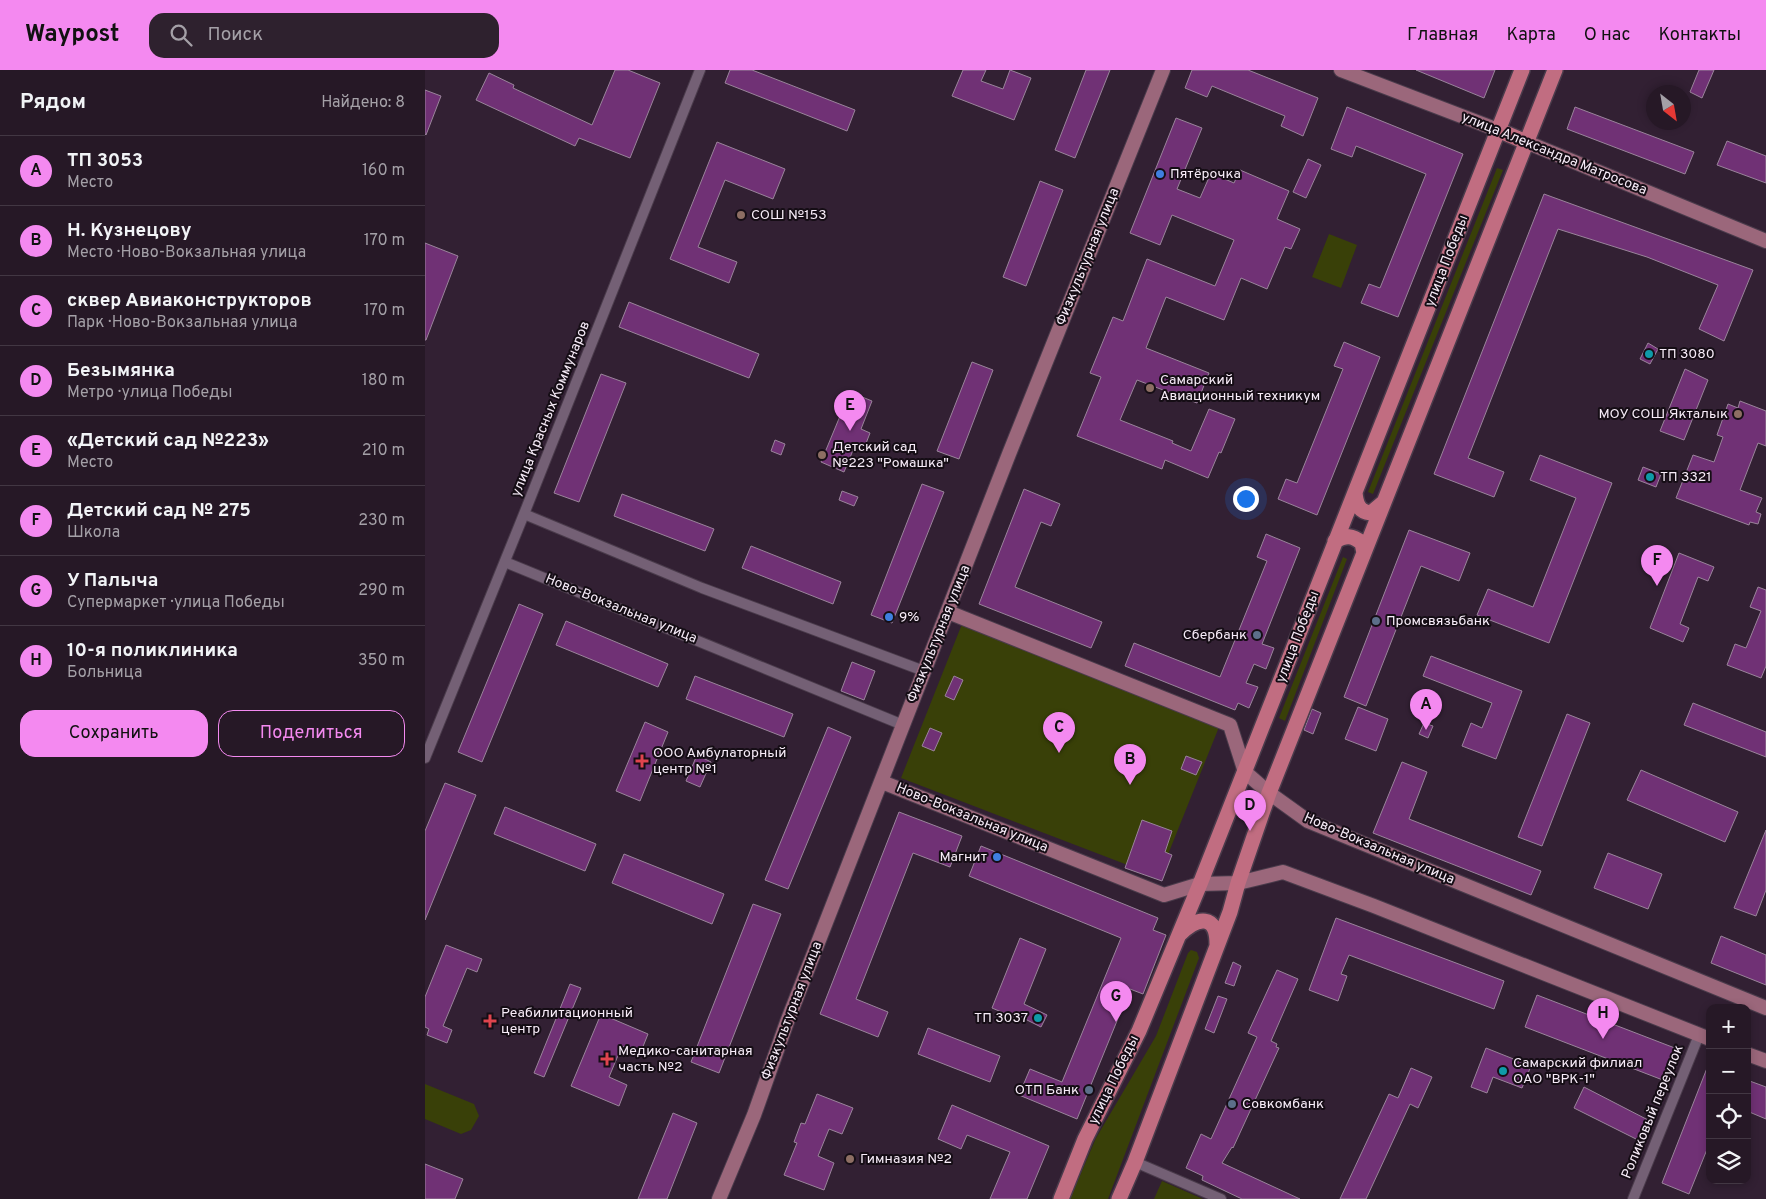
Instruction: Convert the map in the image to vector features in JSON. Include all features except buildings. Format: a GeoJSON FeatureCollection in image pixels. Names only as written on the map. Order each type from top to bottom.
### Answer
{"type":"FeatureCollection","features":[{"type":"Feature","properties":{"kind":"main road","name":"улица Победы"},"geometry":{"type":"LineString","coordinates":[[1061,1199],[1085,1139],[1139,1031],[1200,884],[1522,70]]}},
{"type":"Feature","properties":{"kind":"main road"},"geometry":{"type":"LineString","coordinates":[[1119,1199],[1135,1162],[1230,912],[1269,793],[1555,70]]}},
{"type":"Feature","properties":{"kind":"main road","name":"улица Александра Матросова"},"geometry":{"type":"LineString","coordinates":[[1498,130],[1526,142]]}},
{"type":"Feature","properties":{"kind":"main road"},"geometry":{"type":"LineString","coordinates":[[1355,492],[1359,508],[1365,512],[1371,513],[1384,502]]}},
{"type":"Feature","properties":{"kind":"main road"},"geometry":{"type":"LineString","coordinates":[[1335,541],[1345,536],[1355,537],[1362,542],[1363,553]]}},
{"type":"Feature","properties":{"kind":"main road"},"geometry":{"type":"LineString","coordinates":[[1179,935],[1189,925],[1199,921],[1208,922],[1215,927],[1217,946]]}},
{"type":"Feature","properties":{"kind":"street","name":"улица Красных Коммунаров"},"geometry":{"type":"LineString","coordinates":[[425,758],[505,562],[700,70]]}},
{"type":"Feature","properties":{"kind":"street","name":"Физкультурная улица"},"geometry":{"type":"LineString","coordinates":[[719,1199],[754,1115],[787,1022],[924,671],[1163,70]]}},
{"type":"Feature","properties":{"kind":"street","name":"улица Александра Матросова"},"geometry":{"type":"LineString","coordinates":[[1341,70],[1498,130]]}},
{"type":"Feature","properties":{"kind":"street","name":"улица Александра Матросова"},"geometry":{"type":"LineString","coordinates":[[1526,142],[1766,241]]}},
{"type":"Feature","properties":{"kind":"street"},"geometry":{"type":"LineString","coordinates":[[524,514],[702,588],[924,671]]}},
{"type":"Feature","properties":{"kind":"street","name":"Ново-Вокзальная улица"},"geometry":{"type":"LineString","coordinates":[[505,562],[903,725]]}},
{"type":"Feature","properties":{"kind":"street"},"geometry":{"type":"LineString","coordinates":[[948,612],[1230,725],[1245,772]]}},
{"type":"Feature","properties":{"kind":"street","name":"Ново-Вокзальная улица"},"geometry":{"type":"LineString","coordinates":[[1245,772],[1269,793],[1308,822],[1766,1008]]}},
{"type":"Feature","properties":{"kind":"street","name":"Ново-Вокзальная улица"},"geometry":{"type":"LineString","coordinates":[[882,782],[1164,895],[1200,884],[1238,883],[1283,872],[1705,1037]]}},
{"type":"Feature","properties":{"kind":"street","name":"Роликовый переулок"},"geometry":{"type":"LineString","coordinates":[[1633,1199],[1705,1037]]}},
{"type":"Feature","properties":{"kind":"street"},"geometry":{"type":"LineString","coordinates":[[1751,1055],[1766,1061]]}},
{"type":"Feature","properties":{"kind":"street"},"geometry":{"type":"LineString","coordinates":[[1135,1162],[1221,1199]]}},
{"type":"Feature","properties":{"kind":"green space"},"geometry":{"type":"Polygon","coordinates":[[[1497,168],[1503,170],[1373,494],[1368,492],[1497,168]]]}},
{"type":"Feature","properties":{"kind":"green space"},"geometry":{"type":"Polygon","coordinates":[[[1329,234],[1357,245],[1341,288],[1312,277],[1329,234]]]}},
{"type":"Feature","properties":{"kind":"green space"},"geometry":{"type":"Polygon","coordinates":[[[1343,557],[1347,559],[1285,721],[1279,718],[1343,557]]]}},
{"type":"Feature","properties":{"kind":"green space"},"geometry":{"type":"Polygon","coordinates":[[[962,624],[1219,727],[1159,877],[901,778],[962,624]]]}},
{"type":"Feature","properties":{"kind":"green space"},"geometry":{"type":"Polygon","coordinates":[[[1191,950],[1197,952],[1199,958],[1108,1199],[1070,1199],[1096,1138],[1156,1036],[1188,953],[1191,950]]]}},
{"type":"Feature","properties":{"kind":"green space"},"geometry":{"type":"Polygon","coordinates":[[[425,1084],[474,1104],[479,1116],[471,1130],[461,1134],[425,1119],[425,1084]]]}},
{"type":"Feature","properties":{"kind":"green space"},"geometry":{"type":"Polygon","coordinates":[[[1162,1181],[1203,1199],[1154,1199],[1162,1181]]]}},
{"type":"Feature","properties":{"kind":"place","name":"Пятёрочка"},"geometry":{"type":"Point","coordinates":[1160,174]}},
{"type":"Feature","properties":{"kind":"place","name":"СОШ №153"},"geometry":{"type":"Point","coordinates":[741,215]}},
{"type":"Feature","properties":{"kind":"place","name":"ТП 3080"},"geometry":{"type":"Point","coordinates":[1649,354]}},
{"type":"Feature","properties":{"kind":"place","name":"Самарский Авиационный техникум"},"geometry":{"type":"Point","coordinates":[1150,388]}},
{"type":"Feature","properties":{"kind":"place","name":"МОУ СОШ Якталык"},"geometry":{"type":"Point","coordinates":[1738,414]}},
{"type":"Feature","properties":{"kind":"place","name":"«Детский сад №223»"},"geometry":{"type":"Point","coordinates":[850,431]}},
{"type":"Feature","properties":{"kind":"place","name":"Детский сад №223 \"Ромашка\""},"geometry":{"type":"Point","coordinates":[822,455]}},
{"type":"Feature","properties":{"kind":"place","name":"ТП 3321"},"geometry":{"type":"Point","coordinates":[1650,477]}},
{"type":"Feature","properties":{"kind":"place","name":"Детский сад № 275"},"geometry":{"type":"Point","coordinates":[1657,586]}},
{"type":"Feature","properties":{"kind":"place","name":"9%"},"geometry":{"type":"Point","coordinates":[889,617]}},
{"type":"Feature","properties":{"kind":"place","name":"Промсвязьбанк"},"geometry":{"type":"Point","coordinates":[1376,621]}},
{"type":"Feature","properties":{"kind":"place","name":"Сбербанк"},"geometry":{"type":"Point","coordinates":[1257,635]}},
{"type":"Feature","properties":{"kind":"place","name":"ТП 3053"},"geometry":{"type":"Point","coordinates":[1426,730]}},
{"type":"Feature","properties":{"kind":"place","name":"сквер Авиаконструкторов"},"geometry":{"type":"Point","coordinates":[1059,753]}},
{"type":"Feature","properties":{"kind":"place","name":"ООО Амбулаторный центр №1"},"geometry":{"type":"Point","coordinates":[642,761]}},
{"type":"Feature","properties":{"kind":"place","name":"Н. Кузнецову"},"geometry":{"type":"Point","coordinates":[1130,785]}},
{"type":"Feature","properties":{"kind":"place","name":"Безымянка"},"geometry":{"type":"Point","coordinates":[1250,831]}},
{"type":"Feature","properties":{"kind":"place","name":"Магнит"},"geometry":{"type":"Point","coordinates":[997,857]}},
{"type":"Feature","properties":{"kind":"place","name":"ТП 3037"},"geometry":{"type":"Point","coordinates":[1038,1018]}},
{"type":"Feature","properties":{"kind":"place","name":"Реабилитационный центр"},"geometry":{"type":"Point","coordinates":[490,1021]}},
{"type":"Feature","properties":{"kind":"place","name":"У Палыча"},"geometry":{"type":"Point","coordinates":[1116,1022]}},
{"type":"Feature","properties":{"kind":"place","name":"10-я поликлиника"},"geometry":{"type":"Point","coordinates":[1603,1039]}},
{"type":"Feature","properties":{"kind":"place","name":"Медико-санитарная часть №2"},"geometry":{"type":"Point","coordinates":[607,1059]}},
{"type":"Feature","properties":{"kind":"place","name":"Самарский филиал ОАО \"ВРК-1\""},"geometry":{"type":"Point","coordinates":[1503,1071]}},
{"type":"Feature","properties":{"kind":"place","name":"ОТП Банк"},"geometry":{"type":"Point","coordinates":[1089,1090]}},
{"type":"Feature","properties":{"kind":"place","name":"Совкомбанк"},"geometry":{"type":"Point","coordinates":[1232,1104]}},
{"type":"Feature","properties":{"kind":"place","name":"Гимназия №2"},"geometry":{"type":"Point","coordinates":[850,1159]}}]}
